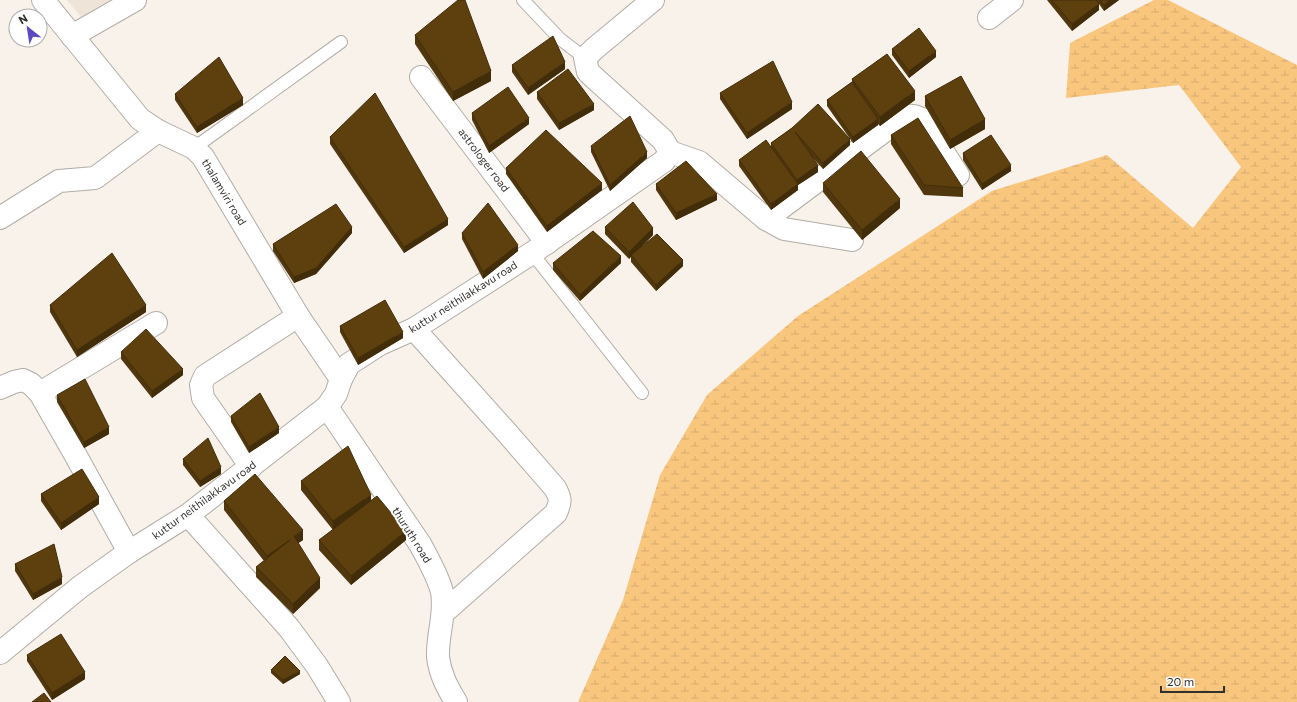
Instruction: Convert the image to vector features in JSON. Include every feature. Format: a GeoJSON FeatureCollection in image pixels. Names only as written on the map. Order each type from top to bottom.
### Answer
{"type":"FeatureCollection","features":[{"type":"Feature","properties":{"kind":"street","name":"thalamviri road"},"geometry":{"type":"LineString","coordinates":[[43,0],[140,119],[158,131],[194,148],[203,157],[298,316],[341,379]]}},
{"type":"Feature","properties":{"kind":"street"},"geometry":{"type":"LineString","coordinates":[[72,36],[135,0]]}},
{"type":"Feature","properties":{"kind":"street"},"geometry":{"type":"LineString","coordinates":[[653,0],[585,58],[588,72],[663,140],[670,152],[700,162],[766,219],[784,229],[852,240]]}},
{"type":"Feature","properties":{"kind":"street"},"geometry":{"type":"LineString","coordinates":[[989,18],[1012,0]]}},
{"type":"Feature","properties":{"kind":"street","name":"astrologer road"},"geometry":{"type":"LineString","coordinates":[[421,77],[539,248]]}},
{"type":"Feature","properties":{"kind":"street"},"geometry":{"type":"LineString","coordinates":[[766,219],[899,120],[908,116],[915,116],[922,120],[958,175]]}},
{"type":"Feature","properties":{"kind":"street"},"geometry":{"type":"LineString","coordinates":[[0,218],[59,182],[95,178],[158,131]]}},
{"type":"Feature","properties":{"kind":"street","name":"kuttur neithilakkavu road"},"geometry":{"type":"LineString","coordinates":[[0,653],[80,587],[129,552],[188,515],[327,407],[336,394],[341,379],[349,364],[380,344],[414,329],[539,248],[664,161],[670,152]]}},
{"type":"Feature","properties":{"kind":"street"},"geometry":{"type":"LineString","coordinates":[[251,467],[203,398],[201,385],[206,376],[298,316]]}},
{"type":"Feature","properties":{"kind":"street"},"geometry":{"type":"LineString","coordinates":[[40,393],[156,323]]}},
{"type":"Feature","properties":{"kind":"street"},"geometry":{"type":"LineString","coordinates":[[414,329],[545,476],[555,488],[561,502],[556,513],[443,612]]}},
{"type":"Feature","properties":{"kind":"street"},"geometry":{"type":"LineString","coordinates":[[0,388],[23,380],[31,384],[40,393],[129,552]]}},
{"type":"Feature","properties":{"kind":"street","name":"thuruth road"},"geometry":{"type":"LineString","coordinates":[[327,407],[420,544],[432,569],[442,592],[443,612],[438,656],[443,680],[456,702]]}},
{"type":"Feature","properties":{"kind":"street"},"geometry":{"type":"LineString","coordinates":[[188,515],[289,628],[317,666],[339,702]]}},
{"type":"Feature","properties":{"kind":"lane"},"geometry":{"type":"LineString","coordinates":[[523,0],[560,39],[585,58]]}},
{"type":"Feature","properties":{"kind":"lane"},"geometry":{"type":"LineString","coordinates":[[194,148],[341,42]]}},
{"type":"Feature","properties":{"kind":"lane"},"geometry":{"type":"LineString","coordinates":[[539,248],[642,393]]}},
{"type":"Feature","properties":{"kind":"shaded area"},"geometry":{"type":"Polygon","coordinates":[[[67,0],[141,0],[91,29],[67,0]]]}},
{"type":"Feature","properties":{"kind":"green space"},"geometry":{"type":"Polygon","coordinates":[[[1154,0],[1168,0],[1297,65],[1297,702],[578,702],[623,600],[660,475],[707,395],[798,316],[992,191],[1107,155],[1193,228],[1241,167],[1179,85],[1066,98],[1070,43],[1154,0]]]}},
{"type":"Feature","properties":{"kind":"building"},"geometry":{"type":"Polygon","coordinates":[[[458,0],[465,0],[491,71],[453,92],[415,35],[458,0]]]}},
{"type":"Feature","properties":{"kind":"building"},"geometry":{"type":"Polygon","coordinates":[[[1052,0],[1096,0],[1099,4],[1072,24],[1052,0]]]}},
{"type":"Feature","properties":{"kind":"building"},"geometry":{"type":"Polygon","coordinates":[[[1100,0],[1110,0],[1104,5],[1100,0]]]}},
{"type":"Feature","properties":{"kind":"building"},"geometry":{"type":"Polygon","coordinates":[[[919,28],[936,51],[909,71],[892,49],[919,28]]]}},
{"type":"Feature","properties":{"kind":"building"},"geometry":{"type":"Polygon","coordinates":[[[553,36],[565,62],[528,88],[512,65],[553,36]]]}},
{"type":"Feature","properties":{"kind":"building"},"geometry":{"type":"Polygon","coordinates":[[[887,54],[915,91],[880,117],[852,79],[887,54]]]}},
{"type":"Feature","properties":{"kind":"building"},"geometry":{"type":"Polygon","coordinates":[[[219,57],[243,98],[197,127],[175,94],[219,57]]]}},
{"type":"Feature","properties":{"kind":"building"},"geometry":{"type":"Polygon","coordinates":[[[773,61],[792,102],[747,133],[720,93],[773,61]]]}},
{"type":"Feature","properties":{"kind":"building"},"geometry":{"type":"Polygon","coordinates":[[[568,69],[594,104],[559,123],[537,92],[568,69]]]}},
{"type":"Feature","properties":{"kind":"building"},"geometry":{"type":"Polygon","coordinates":[[[961,76],[985,119],[950,140],[925,96],[961,76]]]}},
{"type":"Feature","properties":{"kind":"building"},"geometry":{"type":"Polygon","coordinates":[[[852,82],[878,119],[853,137],[827,100],[852,82]]]}},
{"type":"Feature","properties":{"kind":"building"},"geometry":{"type":"Polygon","coordinates":[[[508,87],[529,118],[489,146],[472,113],[508,87]]]}},
{"type":"Feature","properties":{"kind":"building"},"geometry":{"type":"Polygon","coordinates":[[[375,93],[448,219],[404,247],[330,137],[375,93]]]}},
{"type":"Feature","properties":{"kind":"building"},"geometry":{"type":"Polygon","coordinates":[[[818,104],[850,139],[823,163],[795,132],[818,165],[797,180],[771,143],[792,128],[818,104]]]}},
{"type":"Feature","properties":{"kind":"building"},"geometry":{"type":"Polygon","coordinates":[[[630,116],[647,152],[610,185],[591,146],[630,116]]]}},
{"type":"Feature","properties":{"kind":"building"},"geometry":{"type":"Polygon","coordinates":[[[918,118],[963,188],[924,185],[891,135],[918,118]]]}},
{"type":"Feature","properties":{"kind":"building"},"geometry":{"type":"Polygon","coordinates":[[[546,130],[602,183],[547,226],[506,168],[546,130]]]}},
{"type":"Feature","properties":{"kind":"building"},"geometry":{"type":"Polygon","coordinates":[[[991,135],[1011,165],[982,184],[963,153],[991,135]]]}},
{"type":"Feature","properties":{"kind":"building"},"geometry":{"type":"Polygon","coordinates":[[[766,140],[798,184],[771,204],[739,160],[766,140]]]}},
{"type":"Feature","properties":{"kind":"building"},"geometry":{"type":"Polygon","coordinates":[[[861,151],[900,199],[862,230],[823,183],[861,151]]]}},
{"type":"Feature","properties":{"kind":"building"},"geometry":{"type":"Polygon","coordinates":[[[686,161],[717,194],[676,213],[656,184],[686,161]]]}},
{"type":"Feature","properties":{"kind":"building"},"geometry":{"type":"Polygon","coordinates":[[[633,202],[653,228],[629,252],[605,227],[633,202]]]}},
{"type":"Feature","properties":{"kind":"building"},"geometry":{"type":"Polygon","coordinates":[[[488,203],[518,245],[483,272],[462,233],[488,203]]]}},
{"type":"Feature","properties":{"kind":"building"},"geometry":{"type":"Polygon","coordinates":[[[336,204],[352,227],[316,268],[294,277],[273,244],[336,204]]]}},
{"type":"Feature","properties":{"kind":"building"},"geometry":{"type":"Polygon","coordinates":[[[593,231],[621,256],[580,295],[553,263],[593,231]]]}},
{"type":"Feature","properties":{"kind":"building"},"geometry":{"type":"Polygon","coordinates":[[[657,234],[683,260],[656,285],[631,255],[657,234]]]}},
{"type":"Feature","properties":{"kind":"building"},"geometry":{"type":"Polygon","coordinates":[[[112,253],[146,305],[77,350],[50,305],[112,253]]]}},
{"type":"Feature","properties":{"kind":"building"},"geometry":{"type":"Polygon","coordinates":[[[385,300],[403,332],[358,358],[340,326],[385,300]]]}},
{"type":"Feature","properties":{"kind":"building"},"geometry":{"type":"Polygon","coordinates":[[[146,329],[183,369],[152,391],[121,352],[146,329]]]}},
{"type":"Feature","properties":{"kind":"building"},"geometry":{"type":"Polygon","coordinates":[[[85,379],[109,427],[84,442],[57,395],[85,379]]]}},
{"type":"Feature","properties":{"kind":"building"},"geometry":{"type":"Polygon","coordinates":[[[260,393],[279,427],[249,447],[231,416],[260,393]]]}},
{"type":"Feature","properties":{"kind":"building"},"geometry":{"type":"Polygon","coordinates":[[[208,438],[221,467],[200,481],[183,459],[208,438]]]}},
{"type":"Feature","properties":{"kind":"building"},"geometry":{"type":"Polygon","coordinates":[[[348,446],[371,495],[333,521],[301,481],[348,446]]]}},
{"type":"Feature","properties":{"kind":"building"},"geometry":{"type":"Polygon","coordinates":[[[82,469],[99,497],[61,523],[41,494],[82,469]]]}},
{"type":"Feature","properties":{"kind":"building"},"geometry":{"type":"Polygon","coordinates":[[[255,474],[303,530],[294,536],[320,578],[293,604],[256,567],[290,540],[267,556],[224,501],[255,474]]]}},
{"type":"Feature","properties":{"kind":"building"},"geometry":{"type":"Polygon","coordinates":[[[377,496],[406,531],[351,576],[319,540],[377,496]]]}},
{"type":"Feature","properties":{"kind":"building"},"geometry":{"type":"Polygon","coordinates":[[[54,544],[62,577],[33,594],[15,564],[54,544]]]}},
{"type":"Feature","properties":{"kind":"building"},"geometry":{"type":"Polygon","coordinates":[[[61,634],[85,672],[52,693],[27,655],[61,634]]]}},
{"type":"Feature","properties":{"kind":"building"},"geometry":{"type":"Polygon","coordinates":[[[285,656],[300,671],[283,680],[271,670],[285,656]]]}},
{"type":"Feature","properties":{"kind":"building"},"geometry":{"type":"Polygon","coordinates":[[[44,693],[51,702],[32,702],[44,693]]]}}]}
